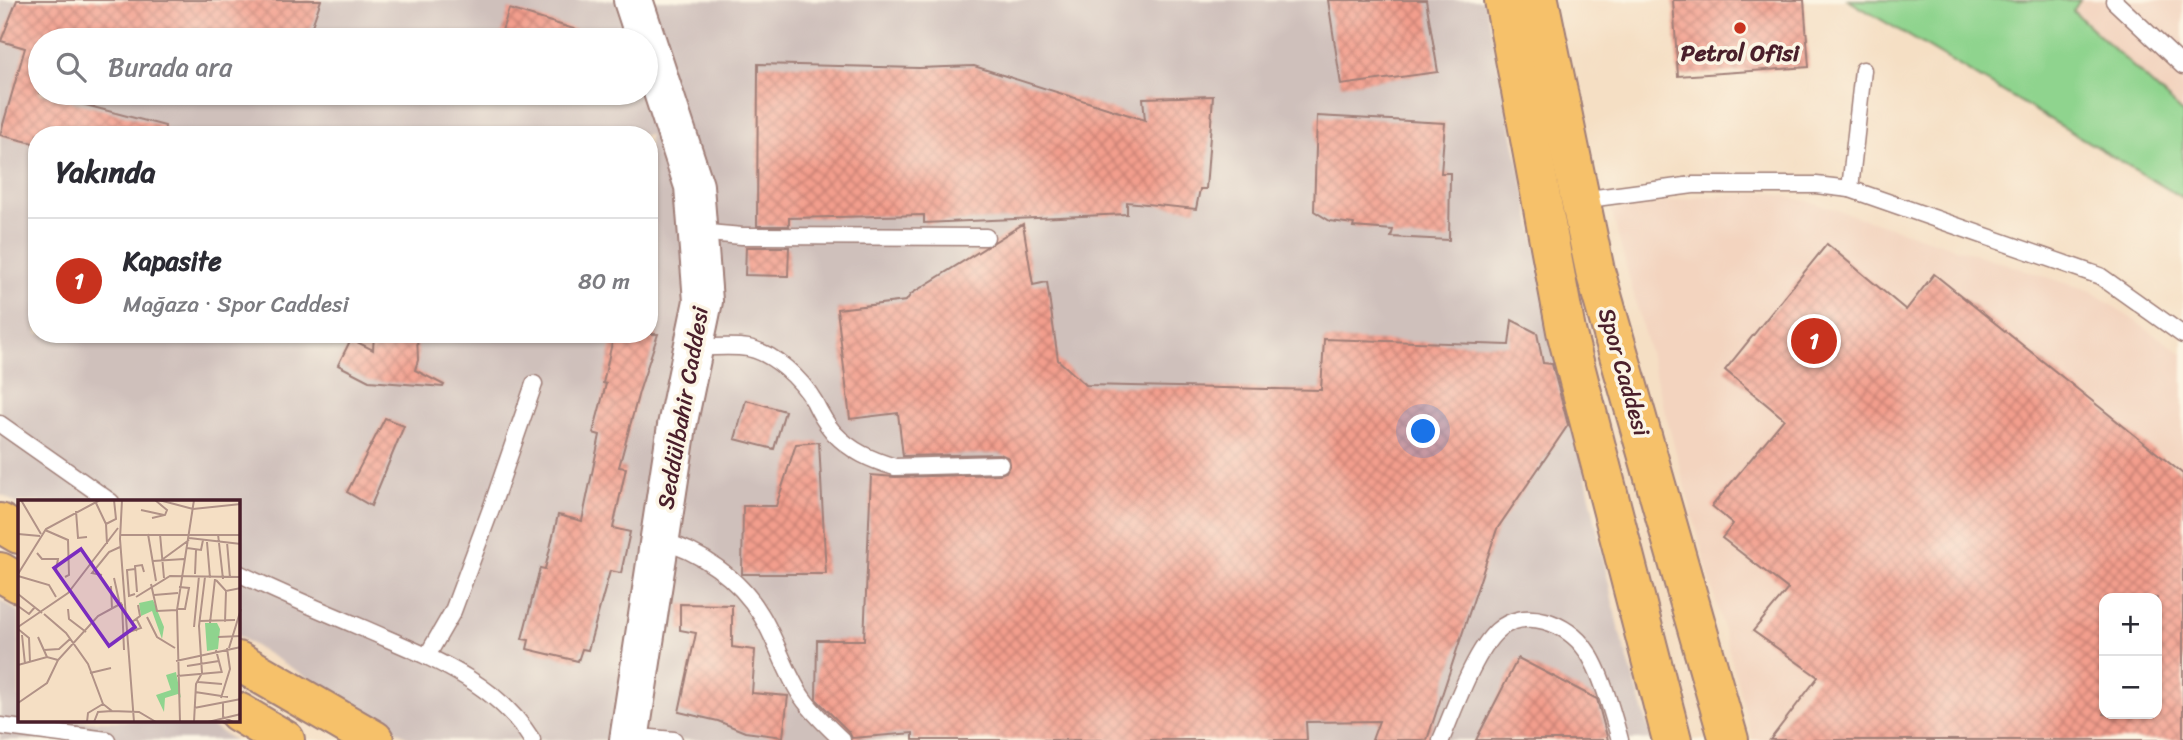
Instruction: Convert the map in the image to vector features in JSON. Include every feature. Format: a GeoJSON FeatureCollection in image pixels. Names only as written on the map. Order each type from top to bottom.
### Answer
{"type":"FeatureCollection","features":[{"type":"Feature","properties":{"kind":"main road","name":"Spor Caddesi"},"geometry":{"type":"LineString","coordinates":[[1504,0],[1566,331],[1672,740]]}},
{"type":"Feature","properties":{"kind":"main road","name":"Spor Caddesi"},"geometry":{"type":"LineString","coordinates":[[1539,0],[1595,271],[1729,740]]}},
{"type":"Feature","properties":{"kind":"main road"},"geometry":{"type":"LineString","coordinates":[[0,523],[18,533]]}},
{"type":"Feature","properties":{"kind":"main road"},"geometry":{"type":"LineString","coordinates":[[0,572],[18,582]]}},
{"type":"Feature","properties":{"kind":"main road"},"geometry":{"type":"LineString","coordinates":[[240,662],[374,740]]}},
{"type":"Feature","properties":{"kind":"main road"},"geometry":{"type":"LineString","coordinates":[[240,713],[285,740]]}},
{"type":"Feature","properties":{"kind":"street","name":"Seddülbahir Caddesi"},"geometry":{"type":"LineString","coordinates":[[633,0],[642,28]]}},
{"type":"Feature","properties":{"kind":"street","name":"Seddülbahir Caddesi"},"geometry":{"type":"LineString","coordinates":[[629,740],[677,426],[703,301],[694,186],[658,76]]}},
{"type":"Feature","properties":{"kind":"lane"},"geometry":{"type":"LineString","coordinates":[[2114,1],[2183,66]]}},
{"type":"Feature","properties":{"kind":"lane"},"geometry":{"type":"LineString","coordinates":[[1850,189],[1863,70]]}},
{"type":"Feature","properties":{"kind":"lane"},"geometry":{"type":"LineString","coordinates":[[1580,201],[1693,185],[1816,185],[1850,189],[2100,276],[2183,335]]}},
{"type":"Feature","properties":{"kind":"lane"},"geometry":{"type":"LineString","coordinates":[[697,232],[742,236],[986,237]]}},
{"type":"Feature","properties":{"kind":"lane"},"geometry":{"type":"LineString","coordinates":[[694,347],[748,348],[770,358],[790,372],[802,385],[821,417],[835,433],[850,447],[879,463],[895,467],[1000,464]]}},
{"type":"Feature","properties":{"kind":"lane"},"geometry":{"type":"LineString","coordinates":[[427,656],[453,611],[534,384]]}},
{"type":"Feature","properties":{"kind":"lane"},"geometry":{"type":"LineString","coordinates":[[0,424],[108,500]]}},
{"type":"Feature","properties":{"kind":"lane"},"geometry":{"type":"LineString","coordinates":[[659,540],[684,547],[703,557],[741,590],[760,613],[801,696],[842,740]]}},
{"type":"Feature","properties":{"kind":"lane"},"geometry":{"type":"LineString","coordinates":[[240,574],[427,656],[461,674],[493,697],[532,740]]}},
{"type":"Feature","properties":{"kind":"lane"},"geometry":{"type":"LineString","coordinates":[[1441,740],[1468,676],[1489,640],[1509,623],[1522,618],[1535,618],[1562,629],[1585,648],[1594,664],[1620,740]]}},
{"type":"Feature","properties":{"kind":"lane"},"geometry":{"type":"LineString","coordinates":[[0,726],[107,740]]}},
{"type":"Feature","properties":{"kind":"lane"},"geometry":{"type":"LineString","coordinates":[[635,740],[674,740]]}},
{"type":"Feature","properties":{"kind":"shaded area"},"geometry":{"type":"Polygon","coordinates":[[[0,0],[1484,0],[1618,627],[1652,740],[412,740],[240,637],[240,500],[18,500],[18,504],[0,494],[0,0]]]}},
{"type":"Feature","properties":{"kind":"shaded area"},"geometry":{"type":"Polygon","coordinates":[[[2080,0],[2183,0],[2183,113],[2072,11],[2080,0]]]}},
{"type":"Feature","properties":{"kind":"shaded area"},"geometry":{"type":"Polygon","coordinates":[[[1768,192],[1815,203],[2091,291],[2183,354],[2183,740],[1753,740],[1611,210],[1700,197],[1768,192]]]}},
{"type":"Feature","properties":{"kind":"shaded area"},"geometry":{"type":"Polygon","coordinates":[[[0,600],[18,611],[18,722],[204,722],[234,740],[0,740],[0,600]]]}},
{"type":"Feature","properties":{"kind":"green space"},"geometry":{"type":"Polygon","coordinates":[[[1848,0],[2080,0],[2073,11],[2183,113],[2183,198],[1848,0]]]}},
{"type":"Feature","properties":{"kind":"building"},"geometry":{"type":"Polygon","coordinates":[[[17,0],[321,0],[311,28],[28,28],[28,105],[85,105],[165,126],[28,126],[28,142],[0,135],[25,48],[1,41],[17,0]]]}},
{"type":"Feature","properties":{"kind":"building"},"geometry":{"type":"Polygon","coordinates":[[[1328,0],[1426,0],[1438,72],[1341,85],[1328,0]]]}},
{"type":"Feature","properties":{"kind":"building"},"geometry":{"type":"Polygon","coordinates":[[[1673,0],[1804,0],[1809,67],[1678,76],[1673,0]]]}},
{"type":"Feature","properties":{"kind":"building"},"geometry":{"type":"Polygon","coordinates":[[[509,9],[571,28],[503,28],[509,9]]]}},
{"type":"Feature","properties":{"kind":"building"},"geometry":{"type":"Polygon","coordinates":[[[758,64],[919,68],[974,66],[1145,120],[1143,98],[1213,96],[1206,189],[1200,189],[1196,209],[1127,202],[1127,214],[924,223],[924,215],[789,218],[789,226],[757,226],[758,64]]]}},
{"type":"Feature","properties":{"kind":"building"},"geometry":{"type":"Polygon","coordinates":[[[1317,116],[1445,123],[1441,173],[1450,173],[1449,240],[1391,237],[1393,230],[1353,227],[1354,224],[1330,221],[1314,211],[1317,116]]]}},
{"type":"Feature","properties":{"kind":"building"},"geometry":{"type":"Polygon","coordinates":[[[1023,224],[1033,285],[1047,282],[1058,360],[1086,385],[1321,390],[1324,339],[1509,345],[1512,320],[1537,333],[1543,363],[1552,364],[1568,425],[1497,529],[1427,740],[1372,740],[1379,721],[1306,722],[1307,740],[913,740],[913,733],[852,738],[816,699],[817,640],[864,640],[871,475],[895,477],[1000,474],[1006,472],[1010,464],[1009,458],[1000,454],[903,456],[898,413],[850,419],[837,309],[906,301],[911,294],[1023,224]]]}},
{"type":"Feature","properties":{"kind":"building"},"geometry":{"type":"Polygon","coordinates":[[[1827,244],[1906,310],[1934,274],[2183,474],[2183,740],[1770,740],[1818,677],[1753,631],[1788,589],[1722,538],[1733,524],[1712,506],[1784,419],[1725,370],[1827,244]]]}},
{"type":"Feature","properties":{"kind":"building"},"geometry":{"type":"Polygon","coordinates":[[[746,247],[789,247],[788,276],[745,275],[746,247]]]}},
{"type":"Feature","properties":{"kind":"building"},"geometry":{"type":"Polygon","coordinates":[[[349,343],[359,343],[373,350],[373,343],[417,343],[418,360],[415,370],[444,385],[443,387],[369,381],[338,365],[349,343]]]}},
{"type":"Feature","properties":{"kind":"building"},"geometry":{"type":"Polygon","coordinates":[[[612,343],[655,343],[619,467],[626,468],[613,528],[630,532],[621,573],[610,571],[588,650],[582,649],[578,661],[527,649],[529,640],[522,639],[540,568],[545,569],[558,515],[582,521],[600,435],[593,433],[606,384],[603,383],[612,343]]]}},
{"type":"Feature","properties":{"kind":"building"},"geometry":{"type":"Polygon","coordinates":[[[746,400],[785,411],[774,449],[735,439],[746,400]]]}},
{"type":"Feature","properties":{"kind":"building"},"geometry":{"type":"Polygon","coordinates":[[[385,418],[404,426],[371,506],[347,492],[385,418]]]}},
{"type":"Feature","properties":{"kind":"building"},"geometry":{"type":"Polygon","coordinates":[[[819,442],[826,574],[742,574],[743,506],[776,506],[796,444],[819,442]]]}},
{"type":"Feature","properties":{"kind":"building"},"geometry":{"type":"Polygon","coordinates":[[[680,604],[732,605],[732,647],[755,650],[752,693],[788,696],[783,737],[745,732],[718,721],[679,712],[696,633],[680,630],[680,604]]]}},
{"type":"Feature","properties":{"kind":"building"},"geometry":{"type":"Polygon","coordinates":[[[1518,658],[1597,699],[1608,740],[1476,740],[1518,658]]]}},
{"type":"Feature","properties":{"kind":"place","name":"Petrol Ofisi"},"geometry":{"type":"Point","coordinates":[1740,28]}},
{"type":"Feature","properties":{"kind":"place","name":"Kapasite"},"geometry":{"type":"Point","coordinates":[1814,341]}}]}
